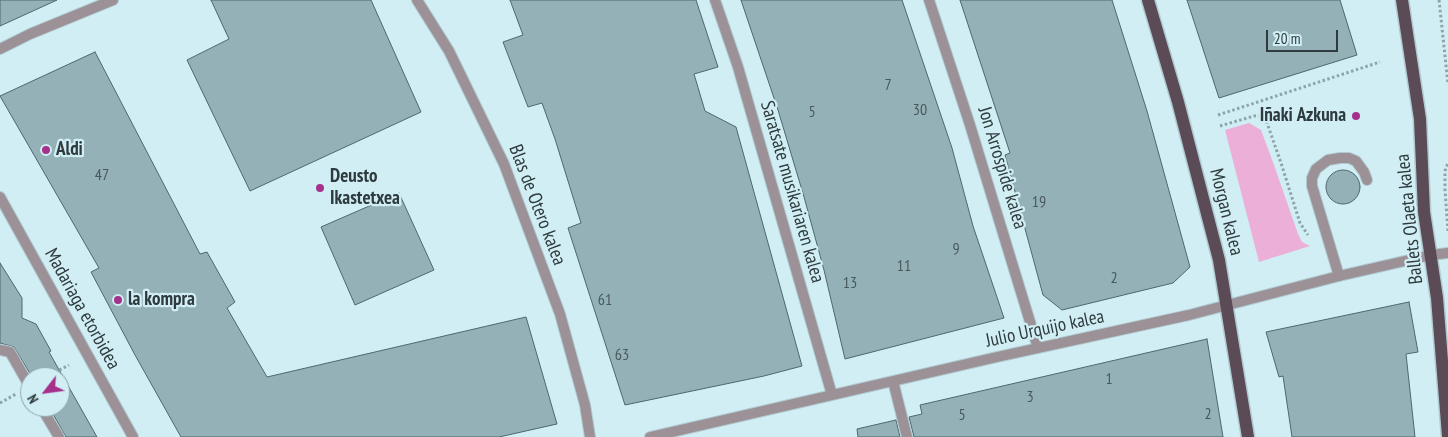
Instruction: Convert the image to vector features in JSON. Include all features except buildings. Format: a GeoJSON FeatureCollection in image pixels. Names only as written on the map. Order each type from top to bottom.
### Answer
{"type":"FeatureCollection","features":[{"type":"Feature","properties":{"kind":"main road","name":"Morgan kalea"},"geometry":{"type":"LineString","coordinates":[[1148,0],[1178,102],[1219,260],[1248,437]]}},
{"type":"Feature","properties":{"kind":"main road","name":"Ballets Olaeta kalea"},"geometry":{"type":"LineString","coordinates":[[1402,0],[1420,119],[1424,212],[1440,336],[1448,436]]}},
{"type":"Feature","properties":{"kind":"street"},"geometry":{"type":"LineString","coordinates":[[0,49],[113,0]]}},
{"type":"Feature","properties":{"kind":"street","name":"Blas de Otero kalea"},"geometry":{"type":"LineString","coordinates":[[417,0],[449,51],[504,164],[560,314],[585,405],[590,437]]}},
{"type":"Feature","properties":{"kind":"street","name":"Saratsate musikariaren kalea"},"geometry":{"type":"LineString","coordinates":[[715,0],[738,67],[832,395]]}},
{"type":"Feature","properties":{"kind":"street","name":"Jon Arrospide kalea"},"geometry":{"type":"LineString","coordinates":[[929,0],[970,125],[1038,348]]}},
{"type":"Feature","properties":{"kind":"street"},"geometry":{"type":"LineString","coordinates":[[1339,276],[1312,186],[1312,178],[1316,170],[1328,160],[1349,158],[1356,161],[1367,180]]}},
{"type":"Feature","properties":{"kind":"street","name":"Madariaga etorbidea"},"geometry":{"type":"LineString","coordinates":[[0,197],[133,437]]}},
{"type":"Feature","properties":{"kind":"street","name":"Julio Urquijo kalea"},"geometry":{"type":"LineString","coordinates":[[650,437],[1227,306],[1339,276],[1431,255],[1448,253]]}},
{"type":"Feature","properties":{"kind":"street"},"geometry":{"type":"LineString","coordinates":[[0,350],[10,352],[20,370]]}},
{"type":"Feature","properties":{"kind":"street"},"geometry":{"type":"LineString","coordinates":[[893,382],[907,437]]}},
{"type":"Feature","properties":{"kind":"street"},"geometry":{"type":"LineString","coordinates":[[48,417],[59,437]]}},
{"type":"Feature","properties":{"kind":"path"},"geometry":{"type":"LineString","coordinates":[[1439,0],[1448,84]]}},
{"type":"Feature","properties":{"kind":"path"},"geometry":{"type":"LineString","coordinates":[[1218,115],[1380,62]]}},
{"type":"Feature","properties":{"kind":"path"},"geometry":{"type":"LineString","coordinates":[[1220,126],[1254,116],[1260,116],[1266,120],[1300,223],[1305,231],[1315,238]]}},
{"type":"Feature","properties":{"kind":"path"},"geometry":{"type":"LineString","coordinates":[[1448,163],[1445,171],[1448,234]]}},
{"type":"Feature","properties":{"kind":"path"},"geometry":{"type":"LineString","coordinates":[[64,367],[68,365]]}},
{"type":"Feature","properties":{"kind":"shaded area"},"geometry":{"type":"Polygon","coordinates":[[[1249,123],[1261,130],[1298,234],[1302,242],[1310,246],[1259,262],[1225,130],[1249,123]]]}},
{"type":"Feature","properties":{"kind":"place","name":"Iñaki Azkuna"},"geometry":{"type":"Point","coordinates":[1356,116]}},
{"type":"Feature","properties":{"kind":"place","name":"Aldi"},"geometry":{"type":"Point","coordinates":[46,150]}},
{"type":"Feature","properties":{"kind":"place","name":"Deusto Ikastetxea"},"geometry":{"type":"Point","coordinates":[320,188]}},
{"type":"Feature","properties":{"kind":"place","name":"la kompra"},"geometry":{"type":"Point","coordinates":[118,300]}}]}
